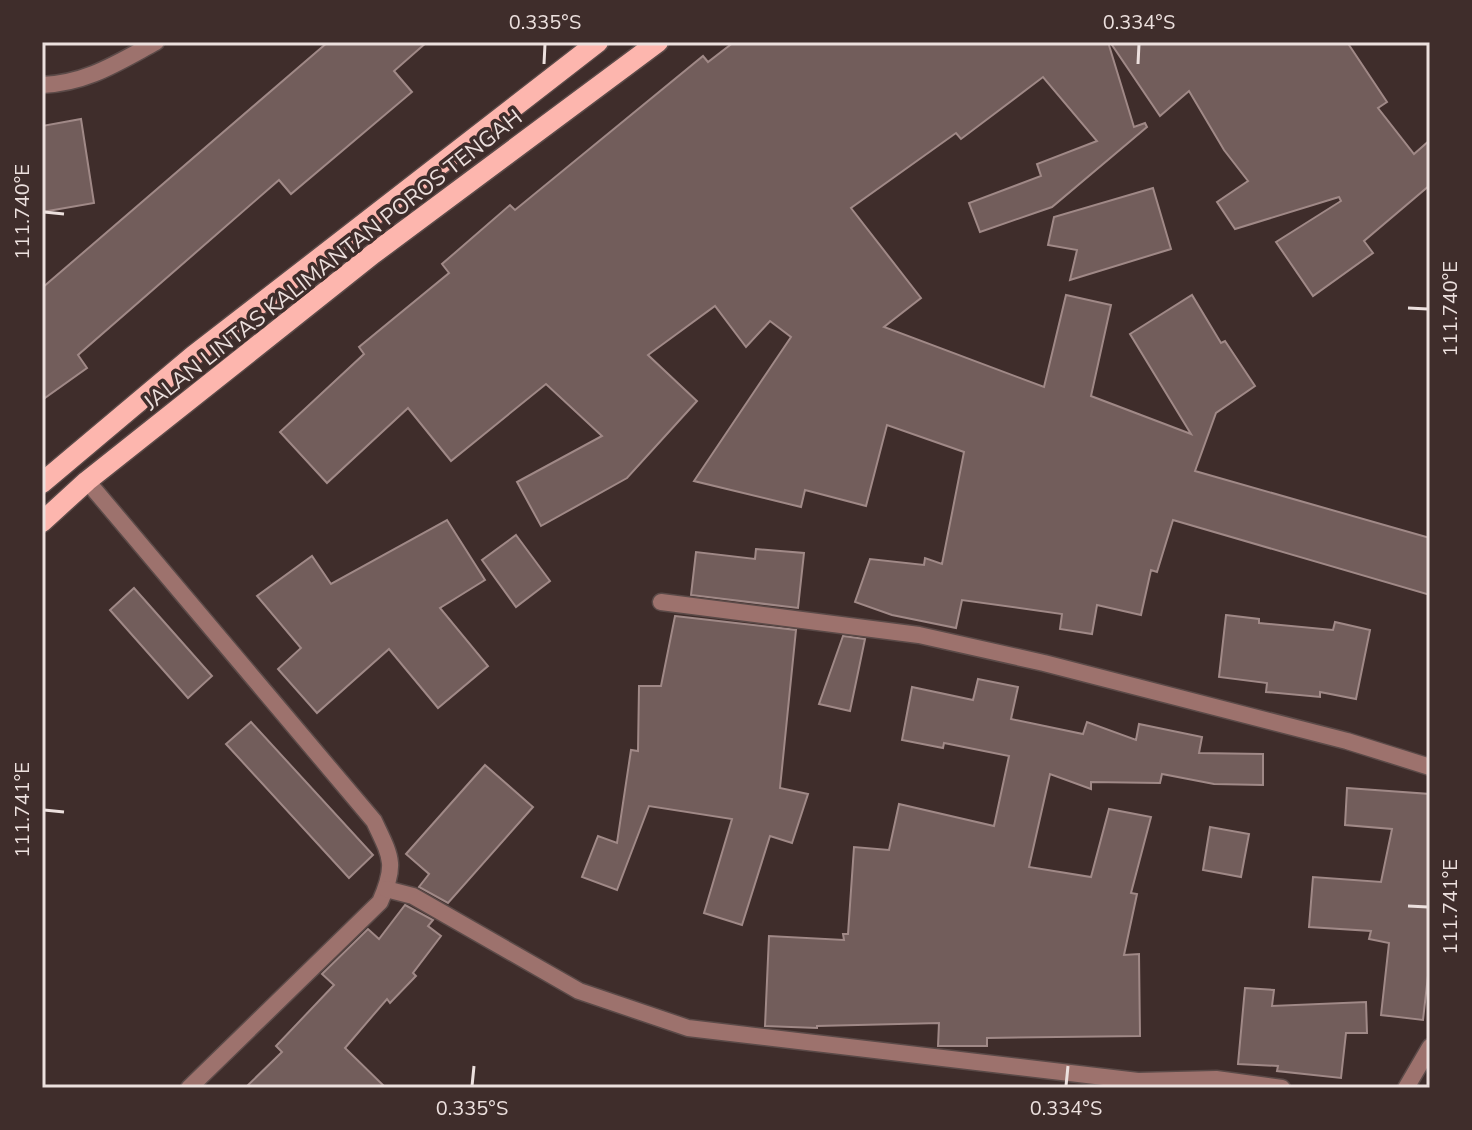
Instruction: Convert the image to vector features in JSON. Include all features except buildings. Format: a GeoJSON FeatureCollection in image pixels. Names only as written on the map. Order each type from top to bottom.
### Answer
{"type":"FeatureCollection","features":[{"type":"Feature","properties":{"kind":"main road","name":"JALAN LINTAS KALIMANTAN POROS TENGAH"},"geometry":{"type":"LineString","coordinates":[[42,483],[193,356],[598,42]]}},
{"type":"Feature","properties":{"kind":"main road","name":"JALAN LINTAS KALIMANTAN POROS TENGAH"},"geometry":{"type":"LineString","coordinates":[[42,522],[87,481],[373,254],[658,42]]}},
{"type":"Feature","properties":{"kind":"street"},"geometry":{"type":"LineString","coordinates":[[42,85],[62,84],[93,76],[156,42]]}},
{"type":"Feature","properties":{"kind":"street"},"geometry":{"type":"LineString","coordinates":[[87,481],[374,821],[389,852],[391,878],[380,902],[189,1088]]}},
{"type":"Feature","properties":{"kind":"street"},"geometry":{"type":"LineString","coordinates":[[661,602],[919,635],[1159,692],[1347,741],[1430,767]]}},
{"type":"Feature","properties":{"kind":"street"},"geometry":{"type":"LineString","coordinates":[[386,889],[413,896],[579,991],[688,1028],[1138,1081],[1216,1079],[1282,1088]]}},
{"type":"Feature","properties":{"kind":"street"},"geometry":{"type":"LineString","coordinates":[[1406,1088],[1430,1047]]}}]}
